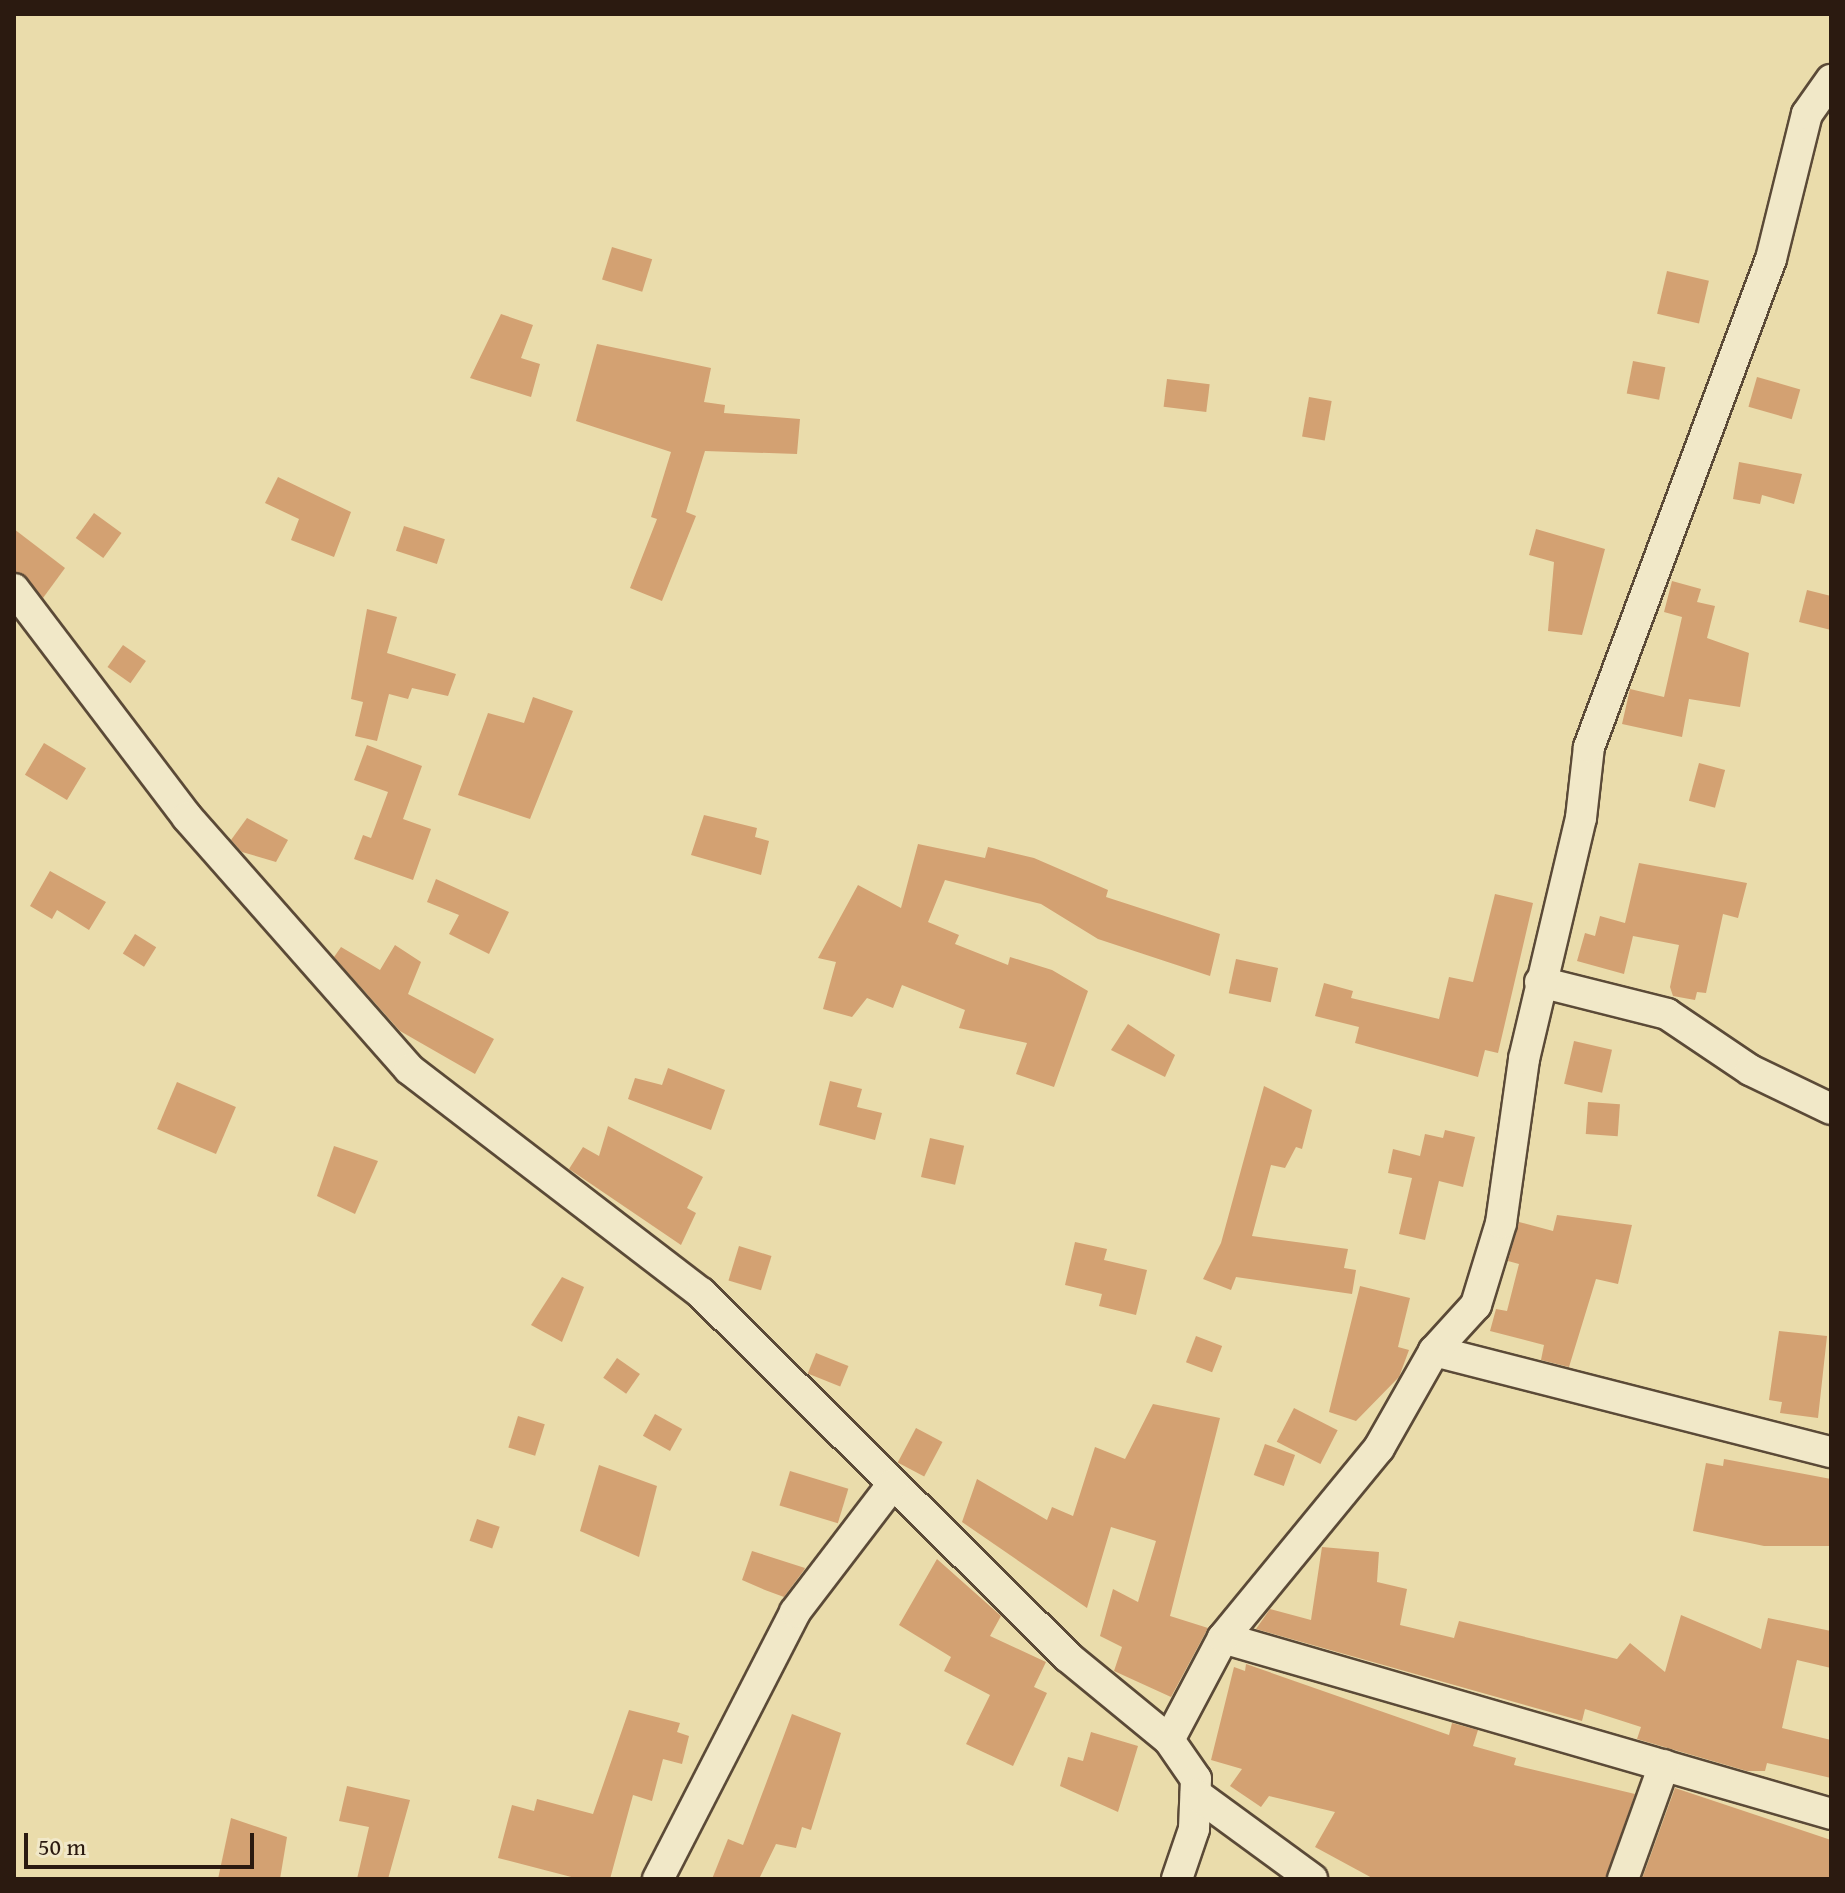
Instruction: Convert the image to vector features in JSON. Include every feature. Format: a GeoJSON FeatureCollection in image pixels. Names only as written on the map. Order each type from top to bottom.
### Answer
{"type":"FeatureCollection","features":[{"type":"Feature","properties":{"kind":"street"},"geometry":{"type":"LineString","coordinates":[[1169,1740],[1223,1638],[1379,1448],[1434,1351],[1476,1305],[1501,1223],[1540,982],[1581,818],[1589,747],[1771,259],[1807,114],[1831,80]]}},
{"type":"Feature","properties":{"kind":"street"},"geometry":{"type":"LineString","coordinates":[[14,589],[187,817],[409,1069],[701,1293],[1068,1657],[1169,1740],[1196,1779],[1196,1794],[1177,1879]]}},
{"type":"Feature","properties":{"kind":"street"},"geometry":{"type":"LineString","coordinates":[[1540,982],[1667,1014],[1750,1070],[1831,1109]]}},
{"type":"Feature","properties":{"kind":"street"},"geometry":{"type":"LineString","coordinates":[[1434,1351],[1831,1452]]}},
{"type":"Feature","properties":{"kind":"street"},"geometry":{"type":"LineString","coordinates":[[658,1879],[795,1612],[893,1484]]}},
{"type":"Feature","properties":{"kind":"street"},"geometry":{"type":"LineString","coordinates":[[1223,1638],[1831,1814]]}},
{"type":"Feature","properties":{"kind":"street"},"geometry":{"type":"LineString","coordinates":[[1623,1879],[1664,1765]]}},
{"type":"Feature","properties":{"kind":"street"},"geometry":{"type":"LineString","coordinates":[[1196,1794],[1312,1879]]}},
{"type":"Feature","properties":{"kind":"building"},"geometry":{"type":"Polygon","coordinates":[[[612,247],[652,259],[642,292],[602,280],[612,247]]]}},
{"type":"Feature","properties":{"kind":"building"},"geometry":{"type":"Polygon","coordinates":[[[1667,271],[1709,281],[1699,324],[1657,314],[1667,271]]]}},
{"type":"Feature","properties":{"kind":"building"},"geometry":{"type":"Polygon","coordinates":[[[501,314],[533,325],[521,358],[540,364],[531,397],[470,378],[501,314]]]}},
{"type":"Feature","properties":{"kind":"building"},"geometry":{"type":"Polygon","coordinates":[[[597,344],[711,368],[704,402],[725,405],[724,413],[800,419],[797,454],[705,451],[686,512],[696,516],[662,601],[630,588],[657,519],[651,517],[671,452],[576,421],[597,344]]]}},
{"type":"Feature","properties":{"kind":"building"},"geometry":{"type":"Polygon","coordinates":[[[1633,361],[1665,367],[1659,400],[1627,393],[1633,361]]]}},
{"type":"Feature","properties":{"kind":"building"},"geometry":{"type":"Polygon","coordinates":[[[1757,377],[1800,389],[1792,419],[1748,407],[1757,377]]]}},
{"type":"Feature","properties":{"kind":"building"},"geometry":{"type":"Polygon","coordinates":[[[1167,379],[1210,384],[1206,412],[1164,407],[1167,379]]]}},
{"type":"Feature","properties":{"kind":"building"},"geometry":{"type":"Polygon","coordinates":[[[1309,397],[1332,401],[1325,440],[1302,436],[1309,397]]]}},
{"type":"Feature","properties":{"kind":"building"},"geometry":{"type":"Polygon","coordinates":[[[1739,462],[1802,474],[1794,504],[1762,495],[1760,504],[1733,499],[1739,462]]]}},
{"type":"Feature","properties":{"kind":"building"},"geometry":{"type":"Polygon","coordinates":[[[278,477],[351,512],[334,557],[291,540],[299,519],[265,503],[278,477]]]}},
{"type":"Feature","properties":{"kind":"building"},"geometry":{"type":"Polygon","coordinates":[[[94,513],[122,533],[103,558],[76,538],[94,513]]]}},
{"type":"Feature","properties":{"kind":"building"},"geometry":{"type":"Polygon","coordinates":[[[404,526],[445,539],[437,564],[396,551],[404,526]]]}},
{"type":"Feature","properties":{"kind":"building"},"geometry":{"type":"Polygon","coordinates":[[[14,529],[65,568],[43,598],[14,571],[14,529]]]}},
{"type":"Feature","properties":{"kind":"building"},"geometry":{"type":"Polygon","coordinates":[[[1536,529],[1605,549],[1582,635],[1548,631],[1554,562],[1529,555],[1536,529]]]}},
{"type":"Feature","properties":{"kind":"building"},"geometry":{"type":"Polygon","coordinates":[[[1672,581],[1701,589],[1697,602],[1715,606],[1707,638],[1749,653],[1740,707],[1689,699],[1682,737],[1622,724],[1630,689],[1664,697],[1682,617],[1664,612],[1672,581]]]}},
{"type":"Feature","properties":{"kind":"building"},"geometry":{"type":"Polygon","coordinates":[[[1807,590],[1831,596],[1831,630],[1799,622],[1807,590]]]}},
{"type":"Feature","properties":{"kind":"building"},"geometry":{"type":"Polygon","coordinates":[[[367,609],[397,617],[387,653],[456,674],[448,696],[412,688],[408,699],[389,694],[377,741],[355,736],[363,702],[351,699],[367,609]]]}},
{"type":"Feature","properties":{"kind":"building"},"geometry":{"type":"Polygon","coordinates":[[[123,645],[146,661],[130,683],[108,667],[123,645]]]}},
{"type":"Feature","properties":{"kind":"building"},"geometry":{"type":"Polygon","coordinates":[[[533,697],[573,711],[530,819],[458,795],[488,713],[524,723],[533,697]]]}},
{"type":"Feature","properties":{"kind":"building"},"geometry":{"type":"Polygon","coordinates":[[[44,743],[86,768],[67,800],[25,775],[44,743]]]}},
{"type":"Feature","properties":{"kind":"building"},"geometry":{"type":"Polygon","coordinates":[[[367,745],[422,766],[403,819],[431,829],[413,880],[354,859],[363,835],[371,838],[388,792],[354,780],[367,745]]]}},
{"type":"Feature","properties":{"kind":"building"},"geometry":{"type":"Polygon","coordinates":[[[1699,763],[1725,770],[1715,808],[1689,801],[1699,763]]]}},
{"type":"Feature","properties":{"kind":"building"},"geometry":{"type":"Polygon","coordinates":[[[704,815],[757,828],[755,837],[769,841],[761,875],[691,855],[704,815]]]}},
{"type":"Feature","properties":{"kind":"building"},"geometry":{"type":"Polygon","coordinates":[[[247,818],[288,840],[276,862],[242,852],[231,840],[247,818]]]}},
{"type":"Feature","properties":{"kind":"building"},"geometry":{"type":"Polygon","coordinates":[[[918,844],[985,858],[988,847],[1034,858],[1108,890],[1106,897],[1220,934],[1210,976],[1098,939],[1041,904],[945,880],[928,922],[959,935],[955,944],[1008,965],[1010,957],[1052,970],[1088,991],[1054,1087],[1016,1074],[1027,1043],[959,1028],[965,1010],[902,985],[893,1008],[867,998],[852,1017],[823,1009],[836,962],[818,958],[858,885],[901,908],[918,844]]]}},
{"type":"Feature","properties":{"kind":"building"},"geometry":{"type":"Polygon","coordinates":[[[1639,863],[1747,883],[1738,918],[1723,914],[1706,993],[1697,992],[1695,1000],[1673,996],[1670,987],[1679,945],[1633,936],[1624,974],[1577,961],[1585,933],[1595,936],[1600,916],[1625,923],[1639,863]]]}},
{"type":"Feature","properties":{"kind":"building"},"geometry":{"type":"Polygon","coordinates":[[[50,871],[106,902],[89,930],[57,910],[52,919],[30,906],[50,871]]]}},
{"type":"Feature","properties":{"kind":"building"},"geometry":{"type":"Polygon","coordinates":[[[436,879],[509,912],[489,954],[449,934],[459,915],[427,902],[436,879]]]}},
{"type":"Feature","properties":{"kind":"building"},"geometry":{"type":"Polygon","coordinates":[[[1495,894],[1533,903],[1498,1053],[1485,1050],[1478,1077],[1355,1043],[1359,1027],[1315,1016],[1324,983],[1353,991],[1351,998],[1439,1019],[1449,977],[1473,982],[1495,894]]]}},
{"type":"Feature","properties":{"kind":"building"},"geometry":{"type":"Polygon","coordinates":[[[135,934],[156,947],[144,967],[123,954],[135,934]]]}},
{"type":"Feature","properties":{"kind":"building"},"geometry":{"type":"Polygon","coordinates":[[[395,945],[421,962],[408,994],[494,1039],[475,1074],[400,1031],[334,957],[341,947],[380,970],[395,945]]]}},
{"type":"Feature","properties":{"kind":"building"},"geometry":{"type":"Polygon","coordinates":[[[1236,959],[1278,968],[1271,1002],[1229,993],[1236,959]]]}},
{"type":"Feature","properties":{"kind":"building"},"geometry":{"type":"Polygon","coordinates":[[[1128,1024],[1175,1055],[1165,1077],[1111,1050],[1128,1024]]]}},
{"type":"Feature","properties":{"kind":"building"},"geometry":{"type":"Polygon","coordinates":[[[1574,1041],[1612,1050],[1602,1093],[1564,1084],[1574,1041]]]}},
{"type":"Feature","properties":{"kind":"building"},"geometry":{"type":"Polygon","coordinates":[[[668,1068],[725,1090],[711,1130],[628,1099],[635,1078],[662,1085],[668,1068]]]}},
{"type":"Feature","properties":{"kind":"building"},"geometry":{"type":"Polygon","coordinates":[[[830,1081],[862,1089],[857,1107],[882,1113],[875,1140],[819,1125],[830,1081]]]}},
{"type":"Feature","properties":{"kind":"building"},"geometry":{"type":"Polygon","coordinates":[[[177,1082],[236,1107],[216,1154],[157,1129],[177,1082]]]}},
{"type":"Feature","properties":{"kind":"building"},"geometry":{"type":"Polygon","coordinates":[[[1264,1086],[1312,1110],[1302,1149],[1296,1147],[1285,1168],[1271,1165],[1252,1236],[1348,1249],[1344,1268],[1356,1270],[1352,1294],[1236,1277],[1231,1290],[1203,1279],[1221,1243],[1264,1086]]]}},
{"type":"Feature","properties":{"kind":"building"},"geometry":{"type":"Polygon","coordinates":[[[1588,1102],[1620,1104],[1618,1136],[1586,1134],[1588,1102]]]}},
{"type":"Feature","properties":{"kind":"building"},"geometry":{"type":"Polygon","coordinates":[[[608,1126],[703,1177],[687,1208],[696,1213],[681,1245],[569,1169],[583,1147],[599,1156],[608,1126]]]}},
{"type":"Feature","properties":{"kind":"building"},"geometry":{"type":"Polygon","coordinates":[[[1445,1130],[1475,1137],[1463,1187],[1439,1181],[1425,1240],[1399,1234],[1412,1178],[1388,1173],[1393,1149],[1420,1156],[1425,1134],[1443,1138],[1445,1130]]]}},
{"type":"Feature","properties":{"kind":"building"},"geometry":{"type":"Polygon","coordinates":[[[930,1138],[964,1146],[955,1185],[921,1177],[930,1138]]]}},
{"type":"Feature","properties":{"kind":"building"},"geometry":{"type":"Polygon","coordinates":[[[334,1146],[378,1161],[355,1214],[317,1196],[334,1146]]]}},
{"type":"Feature","properties":{"kind":"building"},"geometry":{"type":"Polygon","coordinates":[[[1557,1215],[1632,1225],[1618,1284],[1596,1279],[1569,1367],[1541,1360],[1544,1345],[1490,1331],[1496,1309],[1507,1311],[1519,1264],[1508,1261],[1519,1222],[1553,1231],[1557,1215]]]}},
{"type":"Feature","properties":{"kind":"building"},"geometry":{"type":"Polygon","coordinates":[[[1075,1242],[1107,1249],[1104,1260],[1147,1270],[1136,1315],[1099,1306],[1102,1294],[1065,1285],[1075,1242]]]}},
{"type":"Feature","properties":{"kind":"building"},"geometry":{"type":"Polygon","coordinates":[[[739,1246],[772,1256],[761,1290],[728,1280],[739,1246]]]}},
{"type":"Feature","properties":{"kind":"building"},"geometry":{"type":"Polygon","coordinates":[[[562,1277],[584,1287],[562,1342],[531,1325],[562,1277]]]}},
{"type":"Feature","properties":{"kind":"building"},"geometry":{"type":"Polygon","coordinates":[[[1360,1286],[1410,1298],[1398,1347],[1409,1350],[1399,1377],[1356,1421],[1329,1412],[1360,1286]]]}},
{"type":"Feature","properties":{"kind":"building"},"geometry":{"type":"Polygon","coordinates":[[[1779,1331],[1827,1336],[1818,1418],[1780,1413],[1782,1402],[1769,1400],[1779,1331]]]}},
{"type":"Feature","properties":{"kind":"building"},"geometry":{"type":"Polygon","coordinates":[[[1196,1336],[1222,1346],[1212,1372],[1186,1362],[1196,1336]]]}},
{"type":"Feature","properties":{"kind":"building"},"geometry":{"type":"Polygon","coordinates":[[[816,1353],[848,1366],[840,1387],[808,1373],[816,1353]]]}},
{"type":"Feature","properties":{"kind":"building"},"geometry":{"type":"Polygon","coordinates":[[[617,1358],[640,1374],[626,1394],[603,1378],[617,1358]]]}},
{"type":"Feature","properties":{"kind":"building"},"geometry":{"type":"Polygon","coordinates":[[[1153,1404],[1220,1418],[1170,1616],[1208,1628],[1171,1697],[1114,1671],[1122,1647],[1100,1636],[1113,1589],[1138,1602],[1156,1541],[1111,1527],[1087,1608],[962,1522],[977,1479],[1047,1520],[1052,1507],[1073,1516],[1095,1447],[1125,1459],[1153,1404]]]}},
{"type":"Feature","properties":{"kind":"building"},"geometry":{"type":"Polygon","coordinates":[[[1294,1408],[1338,1430],[1320,1464],[1277,1442],[1294,1408]]]}},
{"type":"Feature","properties":{"kind":"building"},"geometry":{"type":"Polygon","coordinates":[[[655,1414],[682,1429],[670,1451],[643,1436],[655,1414]]]}},
{"type":"Feature","properties":{"kind":"building"},"geometry":{"type":"Polygon","coordinates":[[[518,1416],[545,1424],[535,1456],[508,1448],[518,1416]]]}},
{"type":"Feature","properties":{"kind":"building"},"geometry":{"type":"Polygon","coordinates":[[[916,1428],[942,1442],[924,1477],[898,1462],[916,1428]]]}},
{"type":"Feature","properties":{"kind":"building"},"geometry":{"type":"Polygon","coordinates":[[[1265,1444],[1295,1455],[1284,1486],[1254,1475],[1265,1444]]]}},
{"type":"Feature","properties":{"kind":"building"},"geometry":{"type":"Polygon","coordinates":[[[1724,1459],[1831,1479],[1831,1546],[1764,1546],[1693,1531],[1706,1463],[1723,1466],[1724,1459]]]}},
{"type":"Feature","properties":{"kind":"building"},"geometry":{"type":"Polygon","coordinates":[[[599,1465],[657,1486],[639,1557],[580,1531],[599,1465]]]}},
{"type":"Feature","properties":{"kind":"building"},"geometry":{"type":"Polygon","coordinates":[[[790,1471],[848,1489],[838,1523],[779,1505],[790,1471]]]}},
{"type":"Feature","properties":{"kind":"building"},"geometry":{"type":"Polygon","coordinates":[[[477,1519],[500,1527],[492,1549],[470,1541],[477,1519]]]}},
{"type":"Feature","properties":{"kind":"building"},"geometry":{"type":"Polygon","coordinates":[[[1322,1547],[1379,1552],[1377,1582],[1407,1589],[1400,1625],[1454,1638],[1459,1621],[1617,1659],[1630,1643],[1665,1672],[1681,1615],[1761,1649],[1768,1618],[1831,1631],[1831,1668],[1797,1660],[1782,1728],[1831,1740],[1831,1778],[1767,1763],[1765,1771],[1747,1771],[1637,1739],[1641,1727],[1585,1709],[1582,1721],[1256,1629],[1270,1609],[1311,1620],[1322,1547]]]}},
{"type":"Feature","properties":{"kind":"building"},"geometry":{"type":"Polygon","coordinates":[[[752,1551],[805,1568],[784,1597],[742,1580],[752,1551]]]}},
{"type":"Feature","properties":{"kind":"building"},"geometry":{"type":"Polygon","coordinates":[[[937,1559],[1001,1616],[990,1636],[1046,1662],[1034,1687],[1047,1693],[1013,1766],[966,1744],[990,1695],[944,1671],[951,1657],[899,1625],[937,1559]]]}},
{"type":"Feature","properties":{"kind":"building"},"geometry":{"type":"Polygon","coordinates":[[[1246,1664],[1449,1735],[1452,1723],[1478,1730],[1473,1746],[1516,1758],[1514,1765],[1635,1794],[1605,1879],[1374,1879],[1315,1847],[1335,1812],[1269,1796],[1261,1807],[1230,1786],[1242,1769],[1211,1760],[1234,1667],[1245,1671],[1246,1664]]]}},
{"type":"Feature","properties":{"kind":"building"},"geometry":{"type":"Polygon","coordinates":[[[629,1710],[680,1723],[677,1732],[689,1736],[682,1764],[663,1759],[652,1801],[633,1795],[610,1879],[579,1879],[498,1858],[512,1805],[534,1811],[537,1799],[593,1814],[629,1710]]]}},
{"type":"Feature","properties":{"kind":"building"},"geometry":{"type":"Polygon","coordinates":[[[792,1714],[841,1733],[811,1830],[802,1827],[796,1848],[776,1844],[759,1879],[712,1879],[728,1839],[743,1845],[792,1714]]]}},
{"type":"Feature","properties":{"kind":"building"},"geometry":{"type":"Polygon","coordinates":[[[1091,1732],[1138,1746],[1118,1812],[1060,1786],[1068,1757],[1083,1761],[1091,1732]]]}},
{"type":"Feature","properties":{"kind":"building"},"geometry":{"type":"Polygon","coordinates":[[[347,1786],[410,1800],[388,1879],[357,1879],[369,1827],[339,1821],[347,1786]]]}},
{"type":"Feature","properties":{"kind":"building"},"geometry":{"type":"Polygon","coordinates":[[[1675,1788],[1831,1840],[1831,1879],[1642,1879],[1675,1788]]]}},
{"type":"Feature","properties":{"kind":"building"},"geometry":{"type":"Polygon","coordinates":[[[231,1818],[287,1837],[280,1879],[218,1879],[231,1818]]]}}]}
